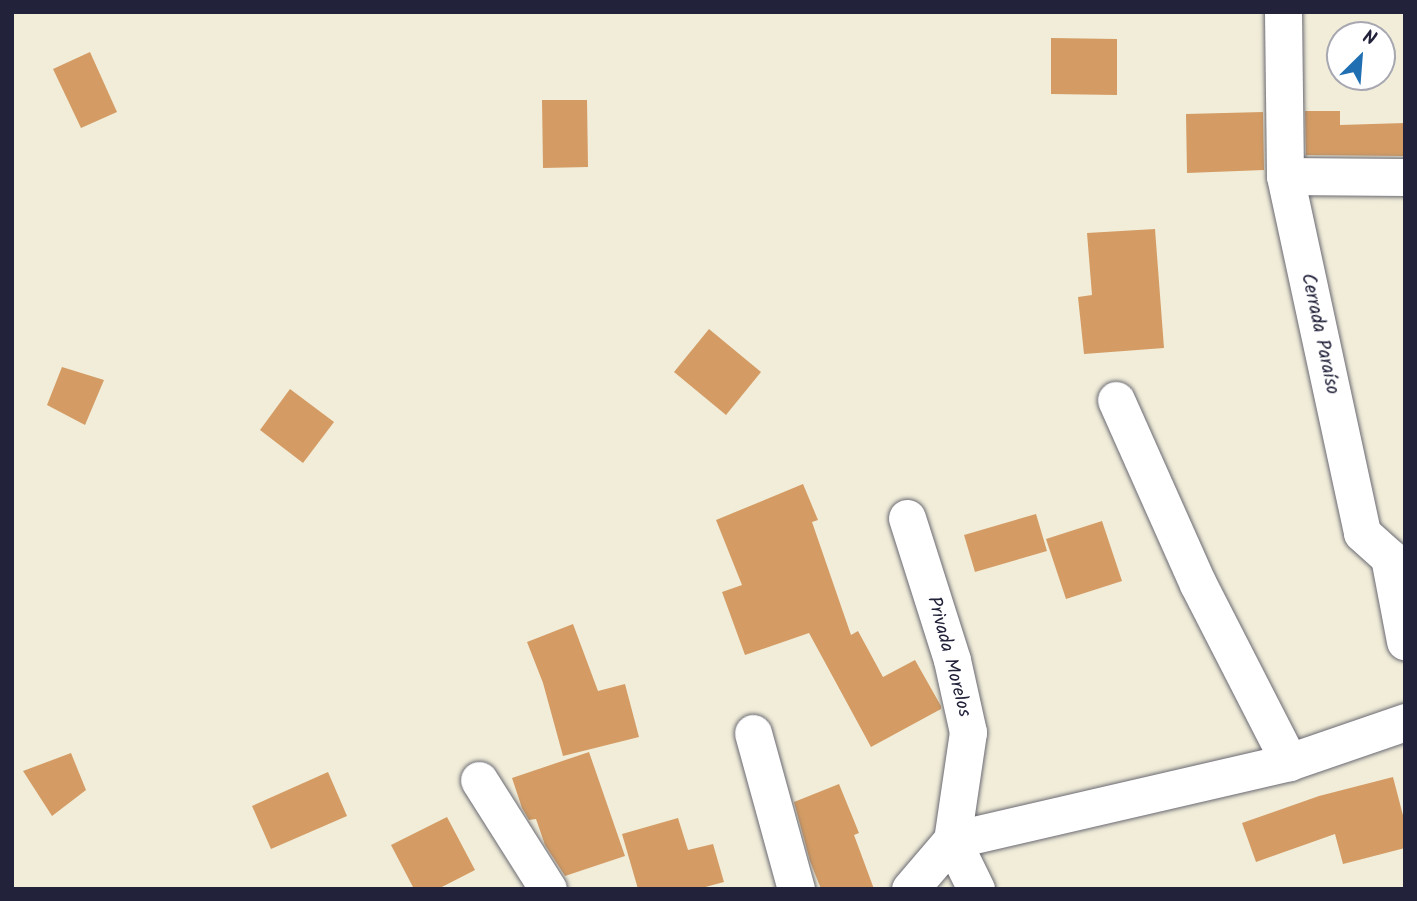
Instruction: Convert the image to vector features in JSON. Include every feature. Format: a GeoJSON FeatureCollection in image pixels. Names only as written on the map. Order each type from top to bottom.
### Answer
{"type":"FeatureCollection","features":[{"type":"Feature","properties":{"kind":"street","name":"Cerrada Paraíso"},"geometry":{"type":"LineString","coordinates":[[1283,12],[1284,176],[1362,533],[1390,557],[1405,640]]}},
{"type":"Feature","properties":{"kind":"street"},"geometry":{"type":"LineString","coordinates":[[1284,176],[1405,177]]}},
{"type":"Feature","properties":{"kind":"street"},"geometry":{"type":"LineString","coordinates":[[1116,400],[1198,584],[1289,762]]}},
{"type":"Feature","properties":{"kind":"street","name":"Privada Morelos"},"geometry":{"type":"LineString","coordinates":[[907,518],[953,660],[968,732],[952,841]]}},
{"type":"Feature","properties":{"kind":"street"},"geometry":{"type":"LineString","coordinates":[[909,889],[952,841],[1289,762],[1405,722]]}},
{"type":"Feature","properties":{"kind":"street"},"geometry":{"type":"LineString","coordinates":[[753,733],[796,889]]}},
{"type":"Feature","properties":{"kind":"street"},"geometry":{"type":"LineString","coordinates":[[479,780],[548,889]]}},
{"type":"Feature","properties":{"kind":"street"},"geometry":{"type":"LineString","coordinates":[[952,841],[976,889]]}},
{"type":"Feature","properties":{"kind":"building"},"geometry":{"type":"Polygon","coordinates":[[[1051,38],[1117,39],[1117,95],[1051,94],[1051,38]]]}},
{"type":"Feature","properties":{"kind":"building"},"geometry":{"type":"Polygon","coordinates":[[[90,52],[117,112],[81,128],[53,69],[90,52]]]}},
{"type":"Feature","properties":{"kind":"building"},"geometry":{"type":"Polygon","coordinates":[[[542,100],[587,100],[588,167],[543,168],[542,100]]]}},
{"type":"Feature","properties":{"kind":"building"},"geometry":{"type":"Polygon","coordinates":[[[1305,111],[1340,111],[1340,125],[1405,123],[1405,156],[1306,155],[1305,111]]]}},
{"type":"Feature","properties":{"kind":"building"},"geometry":{"type":"Polygon","coordinates":[[[1263,112],[1264,170],[1187,173],[1186,114],[1263,112]]]}},
{"type":"Feature","properties":{"kind":"building"},"geometry":{"type":"Polygon","coordinates":[[[1155,229],[1164,348],[1084,354],[1078,297],[1092,295],[1087,233],[1155,229]]]}},
{"type":"Feature","properties":{"kind":"building"},"geometry":{"type":"Polygon","coordinates":[[[709,329],[761,372],[726,415],[674,372],[709,329]]]}},
{"type":"Feature","properties":{"kind":"building"},"geometry":{"type":"Polygon","coordinates":[[[62,367],[104,380],[85,425],[47,405],[62,367]]]}},
{"type":"Feature","properties":{"kind":"building"},"geometry":{"type":"Polygon","coordinates":[[[290,389],[334,422],[303,463],[260,430],[290,389]]]}},
{"type":"Feature","properties":{"kind":"building"},"geometry":{"type":"Polygon","coordinates":[[[803,484],[818,520],[812,522],[851,635],[858,631],[883,677],[915,660],[941,706],[941,709],[871,747],[809,633],[745,655],[722,592],[742,585],[716,520],[803,484]]]}},
{"type":"Feature","properties":{"kind":"building"},"geometry":{"type":"Polygon","coordinates":[[[1036,514],[1047,551],[975,572],[964,535],[1036,514]]]}},
{"type":"Feature","properties":{"kind":"building"},"geometry":{"type":"Polygon","coordinates":[[[1102,521],[1122,581],[1066,599],[1046,539],[1102,521]]]}},
{"type":"Feature","properties":{"kind":"building"},"geometry":{"type":"Polygon","coordinates":[[[573,624],[598,691],[625,684],[639,737],[563,756],[543,683],[527,642],[573,624]]]}},
{"type":"Feature","properties":{"kind":"building"},"geometry":{"type":"Polygon","coordinates":[[[589,752],[625,856],[565,876],[545,845],[536,819],[529,820],[522,808],[512,778],[589,752]]]}},
{"type":"Feature","properties":{"kind":"building"},"geometry":{"type":"Polygon","coordinates":[[[71,753],[86,790],[52,816],[23,771],[71,753]]]}},
{"type":"Feature","properties":{"kind":"building"},"geometry":{"type":"Polygon","coordinates":[[[328,772],[347,816],[271,849],[252,806],[328,772]]]}},
{"type":"Feature","properties":{"kind":"building"},"geometry":{"type":"Polygon","coordinates":[[[1393,777],[1405,823],[1405,848],[1343,864],[1335,834],[1256,862],[1242,823],[1319,796],[1393,777]]]}},
{"type":"Feature","properties":{"kind":"building"},"geometry":{"type":"Polygon","coordinates":[[[839,784],[859,833],[854,835],[874,889],[821,889],[810,861],[794,802],[839,784]]]}},
{"type":"Feature","properties":{"kind":"building"},"geometry":{"type":"Polygon","coordinates":[[[447,817],[475,870],[438,889],[414,889],[391,845],[447,817]]]}},
{"type":"Feature","properties":{"kind":"building"},"geometry":{"type":"Polygon","coordinates":[[[678,818],[688,850],[713,844],[724,882],[698,889],[638,889],[622,834],[678,818]]]}}]}
